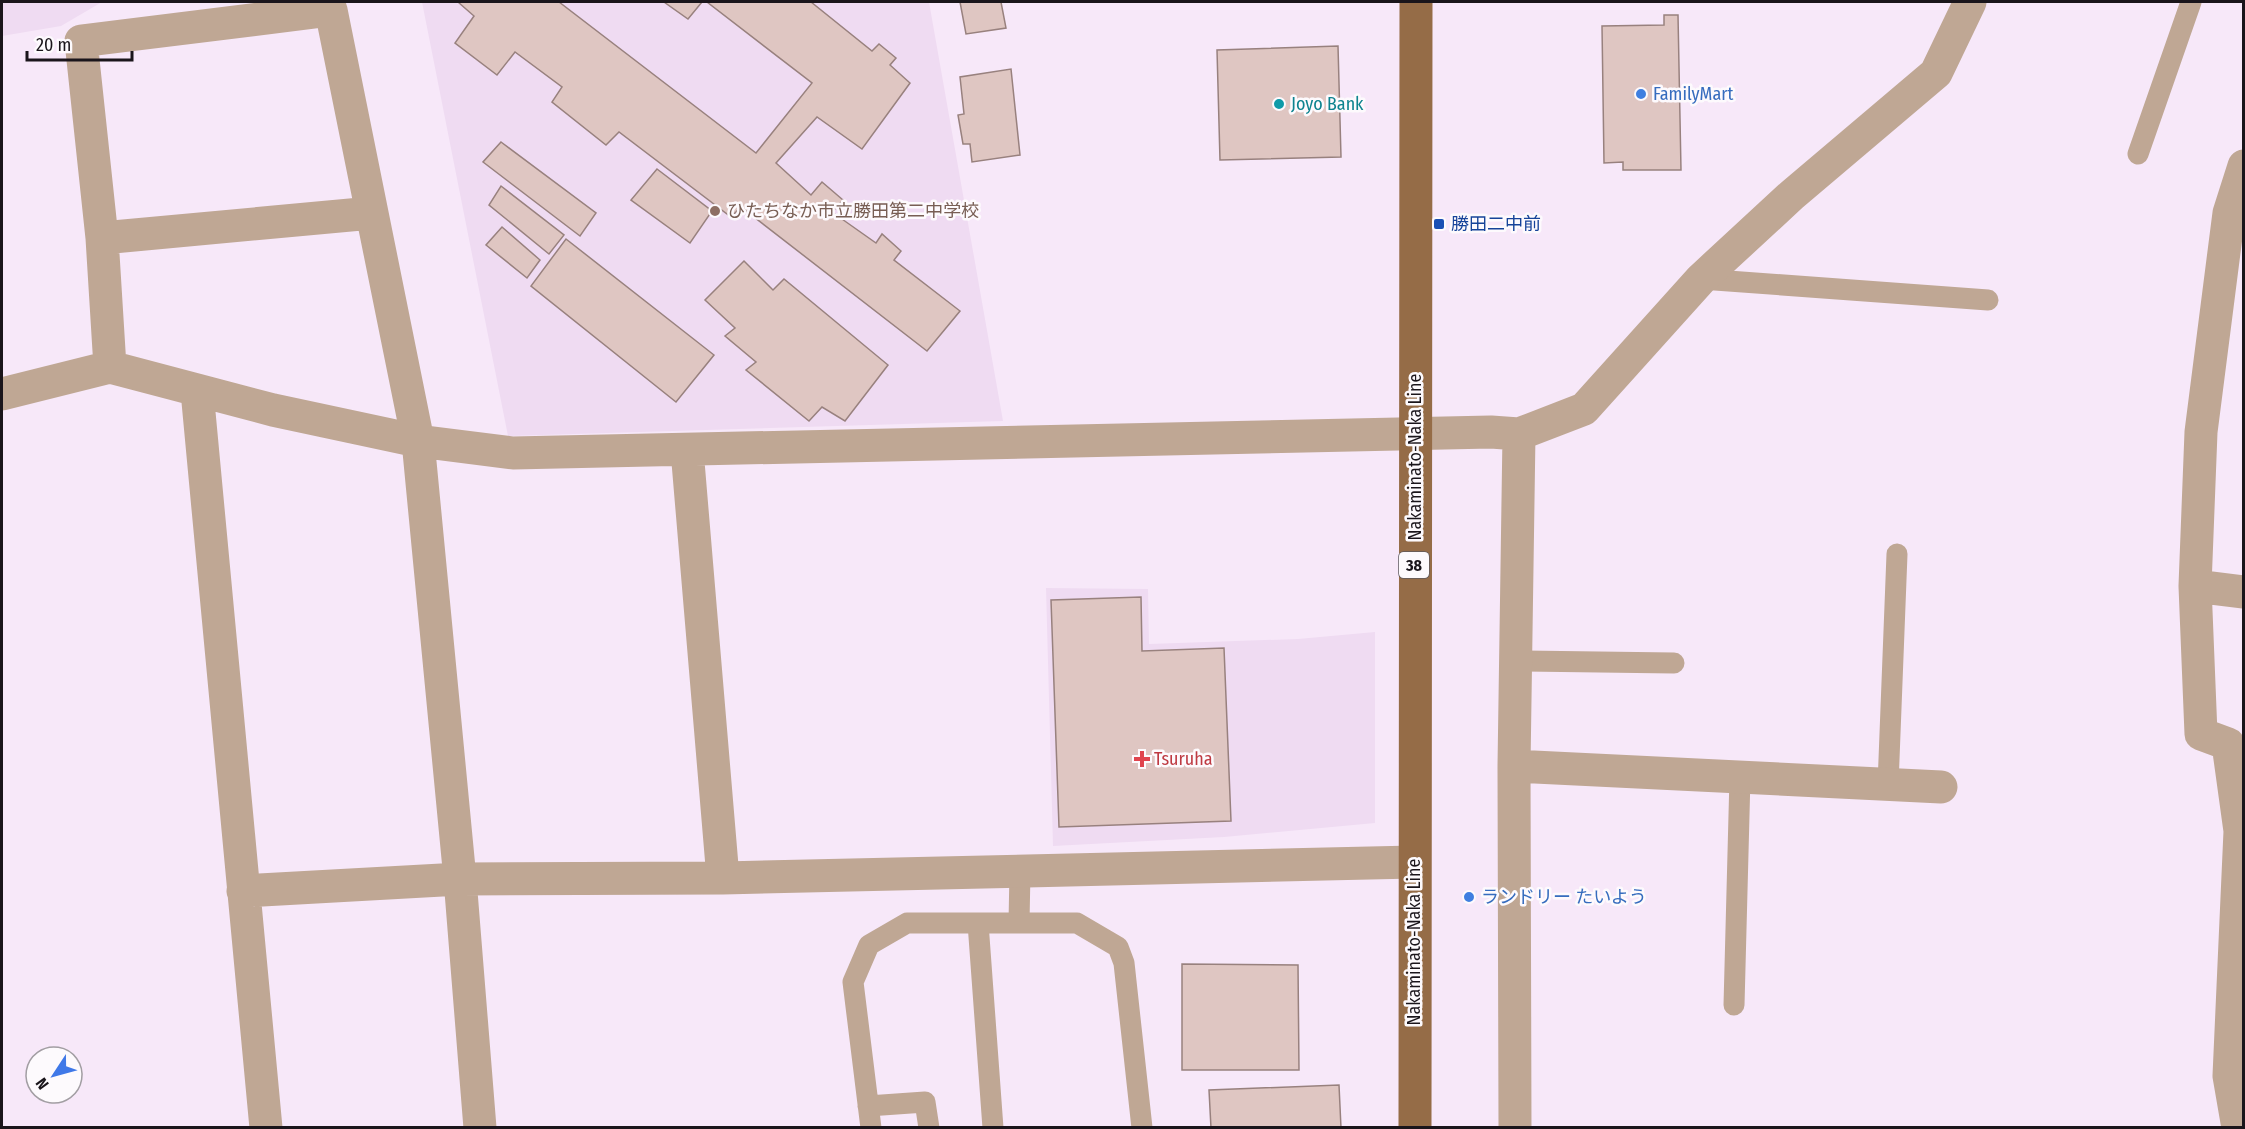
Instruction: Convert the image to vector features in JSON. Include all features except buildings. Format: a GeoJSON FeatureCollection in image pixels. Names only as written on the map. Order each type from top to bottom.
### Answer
{"type":"FeatureCollection","features":[{"type":"Feature","properties":{"kind":"main road","name":"Nakaminato-Naka Line"},"geometry":{"type":"LineString","coordinates":[[1415,1128],[1416,2]]}},
{"type":"Feature","properties":{"kind":"street"},"geometry":{"type":"LineString","coordinates":[[2,394],[110,367],[273,410],[418,441],[513,453],[1491,432],[1519,434],[1584,409],[1701,279],[1792,195],[1936,73],[1970,2]]}},
{"type":"Feature","properties":{"kind":"street"},"geometry":{"type":"LineString","coordinates":[[110,367],[102,238],[81,41],[331,10],[418,441],[460,879],[480,1128]]}},
{"type":"Feature","properties":{"kind":"street"},"geometry":{"type":"LineString","coordinates":[[2238,1128],[2229,1076],[2240,831],[2228,744],[2201,734],[2195,586],[2201,432],[2229,213],[2244,166]]}},
{"type":"Feature","properties":{"kind":"street"},"geometry":{"type":"LineString","coordinates":[[102,238],[372,213]]}},
{"type":"Feature","properties":{"kind":"street"},"geometry":{"type":"LineString","coordinates":[[196,391],[266,1128]]}},
{"type":"Feature","properties":{"kind":"street"},"geometry":{"type":"LineString","coordinates":[[1515,1128],[1514,766],[1519,434]]}},
{"type":"Feature","properties":{"kind":"street"},"geometry":{"type":"LineString","coordinates":[[687,450],[723,878]]}},
{"type":"Feature","properties":{"kind":"street"},"geometry":{"type":"LineString","coordinates":[[2195,586],[2244,592]]}},
{"type":"Feature","properties":{"kind":"street"},"geometry":{"type":"LineString","coordinates":[[1514,766],[1941,787]]}},
{"type":"Feature","properties":{"kind":"street"},"geometry":{"type":"LineString","coordinates":[[243,891],[460,879],[723,878],[1414,862]]}},
{"type":"Feature","properties":{"kind":"lane"},"geometry":{"type":"LineString","coordinates":[[2138,154],[2191,2]]}},
{"type":"Feature","properties":{"kind":"lane"},"geometry":{"type":"LineString","coordinates":[[1701,279],[1989,300]]}},
{"type":"Feature","properties":{"kind":"lane"},"geometry":{"type":"LineString","coordinates":[[1888,785],[1897,554]]}},
{"type":"Feature","properties":{"kind":"lane"},"geometry":{"type":"LineString","coordinates":[[1516,661],[1674,663]]}},
{"type":"Feature","properties":{"kind":"lane"},"geometry":{"type":"LineString","coordinates":[[1734,1005],[1740,777]]}},
{"type":"Feature","properties":{"kind":"lane"},"geometry":{"type":"LineString","coordinates":[[1019,922],[1020,871]]}},
{"type":"Feature","properties":{"kind":"lane"},"geometry":{"type":"LineString","coordinates":[[871,1128],[853,982],[869,945],[907,923],[1019,922],[1077,923],[1118,947],[1124,963],[1142,1128]]}},
{"type":"Feature","properties":{"kind":"lane"},"geometry":{"type":"LineString","coordinates":[[978,923],[993,1128]]}},
{"type":"Feature","properties":{"kind":"lane"},"geometry":{"type":"LineString","coordinates":[[868,1106],[925,1101],[929,1128]]}},
{"type":"Feature","properties":{"kind":"shaded area"},"geometry":{"type":"Polygon","coordinates":[[[2,2],[102,2],[61,26],[2,36],[2,2]]]}},
{"type":"Feature","properties":{"kind":"shaded area","name":"ひたちなか市立勝田第二中学校"},"geometry":{"type":"Polygon","coordinates":[[[422,2],[929,2],[1003,421],[508,436],[422,2]]]}},
{"type":"Feature","properties":{"kind":"shaded area"},"geometry":{"type":"Polygon","coordinates":[[[1046,588],[1148,589],[1149,644],[1298,639],[1375,632],[1375,823],[1224,837],[1053,846],[1046,588]]]}},
{"type":"Feature","properties":{"kind":"place","name":"FamilyMart"},"geometry":{"type":"Point","coordinates":[1641,94]}},
{"type":"Feature","properties":{"kind":"place","name":"Joyo Bank"},"geometry":{"type":"Point","coordinates":[1279,104]}},
{"type":"Feature","properties":{"kind":"place","name":"ひたちなか市立勝田第二中学校"},"geometry":{"type":"Point","coordinates":[715,211]}},
{"type":"Feature","properties":{"kind":"place","name":"勝田二中前"},"geometry":{"type":"Point","coordinates":[1439,224]}},
{"type":"Feature","properties":{"kind":"place","name":"Tsuruha"},"geometry":{"type":"Point","coordinates":[1142,759]}},
{"type":"Feature","properties":{"kind":"place","name":"ランドリー たいよう"},"geometry":{"type":"Point","coordinates":[1469,897]}}]}
